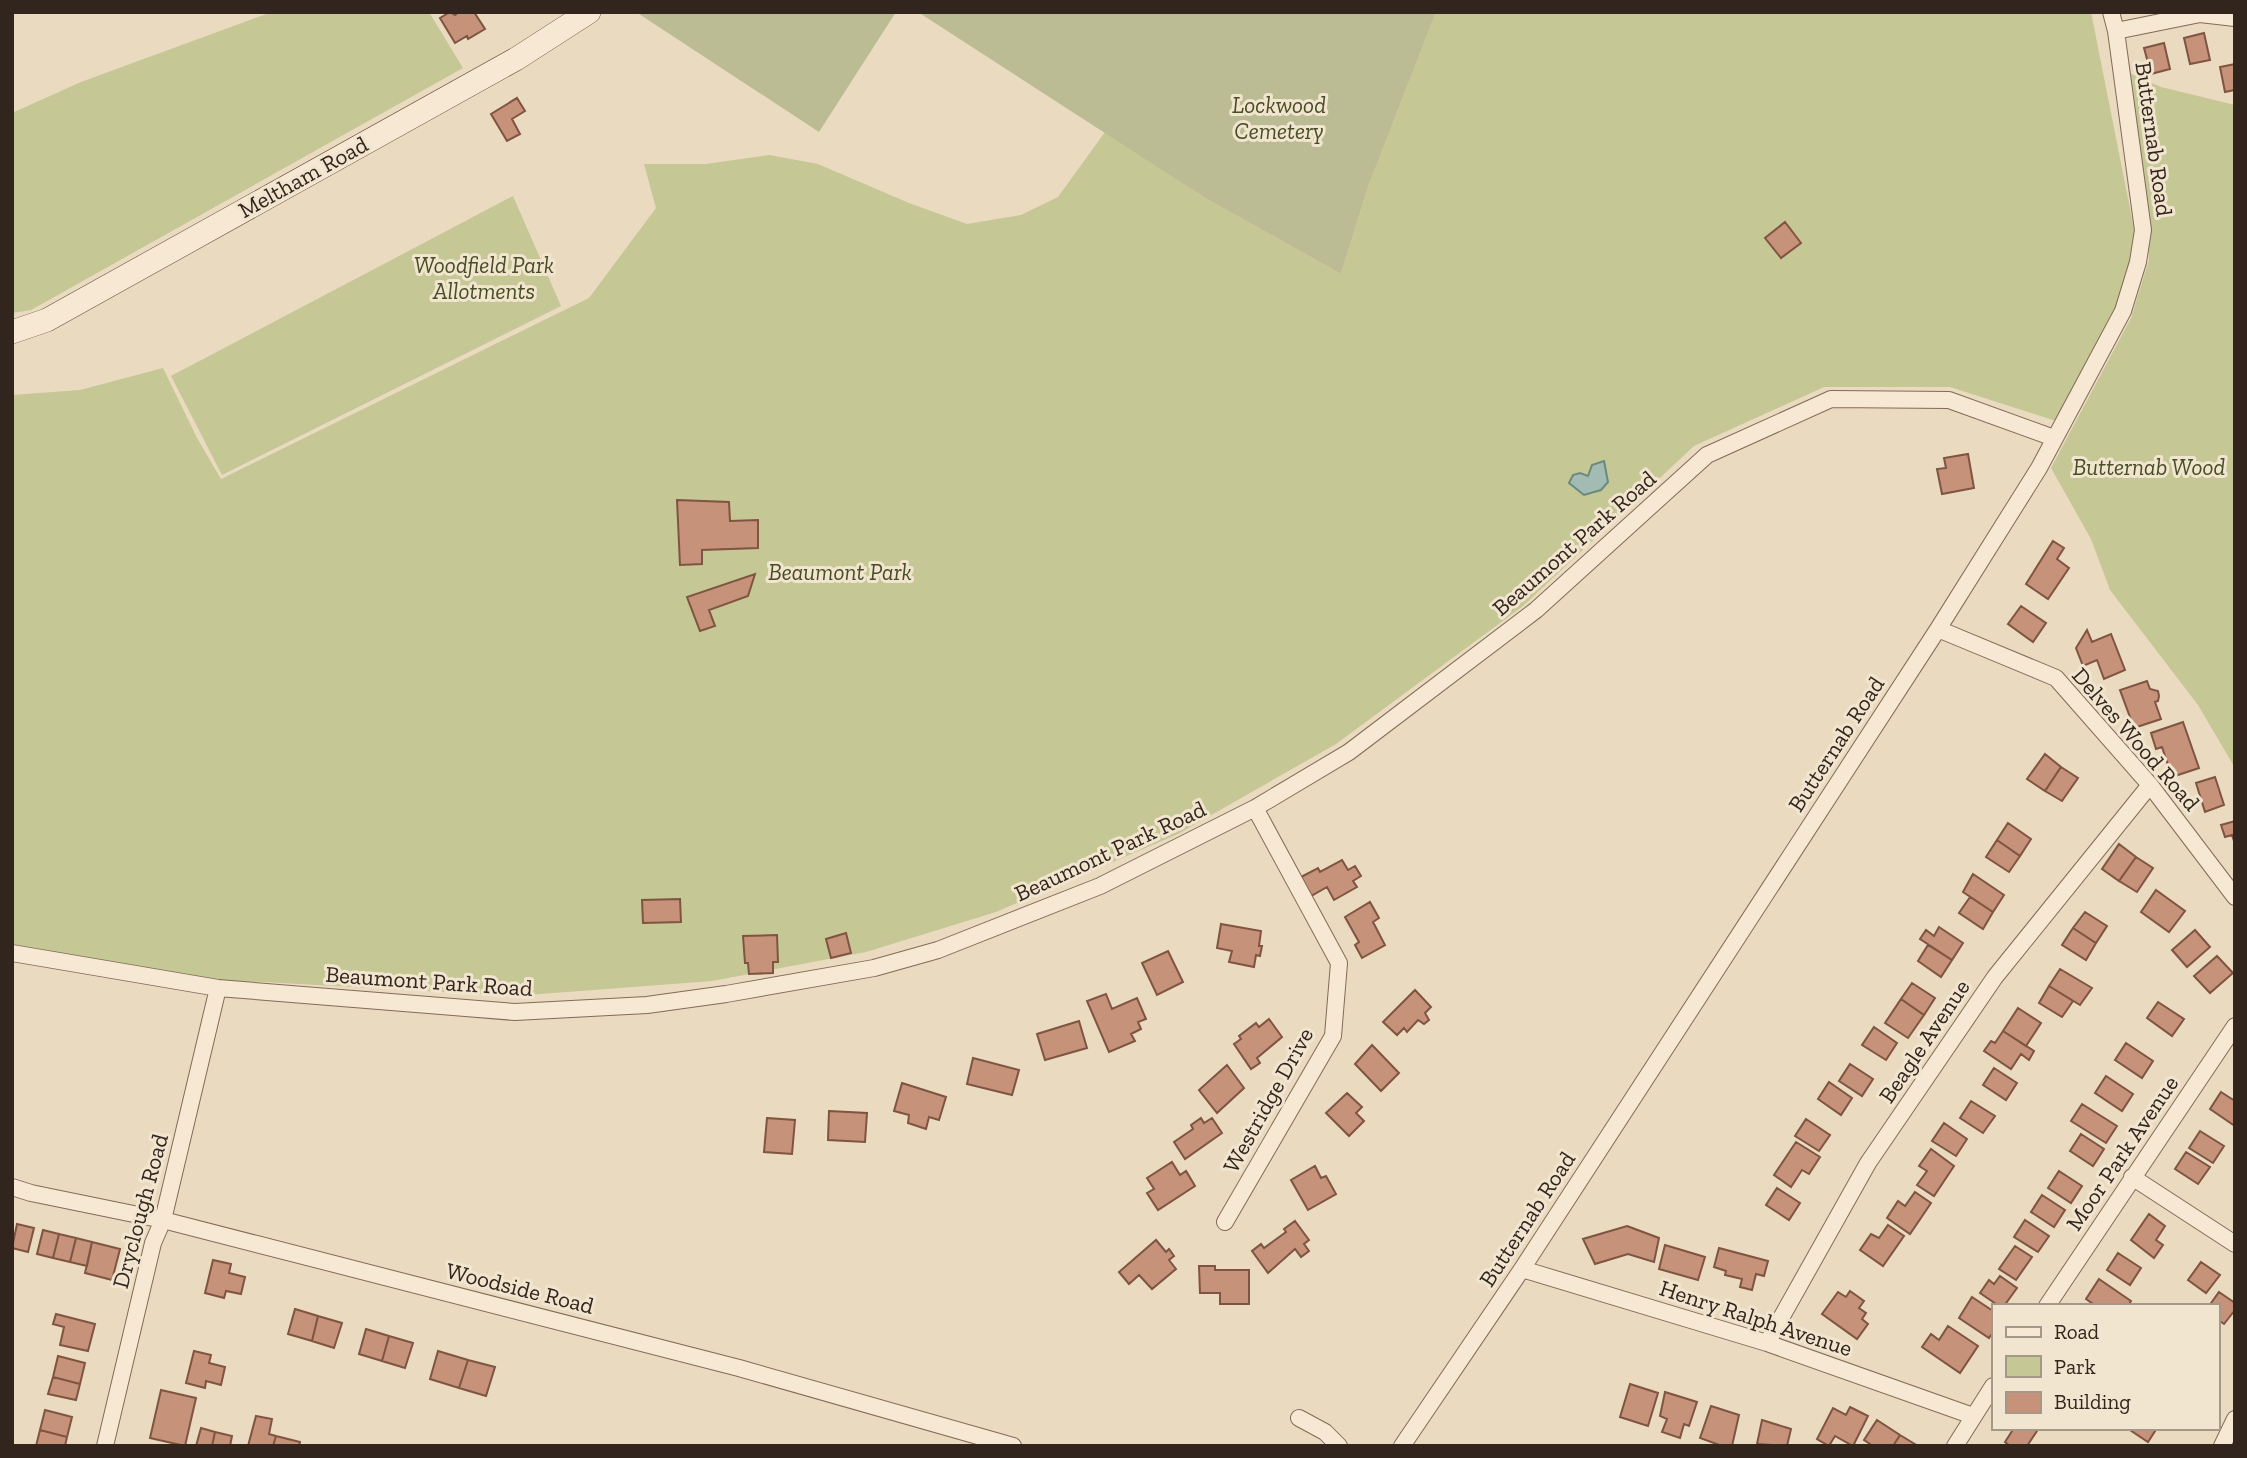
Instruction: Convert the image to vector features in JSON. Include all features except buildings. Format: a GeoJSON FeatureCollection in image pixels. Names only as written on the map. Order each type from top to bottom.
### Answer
{"type":"FeatureCollection","features":[{"type":"Feature","properties":{"kind":"main road","name":"Meltham Road"},"geometry":{"type":"LineString","coordinates":[[12,332],[47,320],[516,59],[589,12]]}},
{"type":"Feature","properties":{"kind":"street","name":"Butternab Road"},"geometry":{"type":"LineString","coordinates":[[1402,1446],[1522,1269],[1938,629],[2039,468],[2093,372],[2123,311],[2138,262],[2144,230],[2111,12]]}},
{"type":"Feature","properties":{"kind":"street"},"geometry":{"type":"LineString","coordinates":[[2116,31],[2200,14],[2235,18]]}},
{"type":"Feature","properties":{"kind":"street","name":"Beaumont Park Road"},"geometry":{"type":"LineString","coordinates":[[12,953],[218,988],[515,1012],[647,1004],[874,968],[938,950],[1100,886],[1255,808],[1349,752],[1536,610],[1707,455],[1831,399],[1949,400],[2054,438]]}},
{"type":"Feature","properties":{"kind":"street","name":"Delves Wood Road"},"geometry":{"type":"LineString","coordinates":[[1938,629],[2056,678],[2150,785],[2235,897]]}},
{"type":"Feature","properties":{"kind":"street","name":"Beagle Avenue"},"geometry":{"type":"LineString","coordinates":[[1766,1343],[1868,1163],[1935,1065],[1996,977],[2150,785]]}},
{"type":"Feature","properties":{"kind":"street","name":"Westridge Drive"},"geometry":{"type":"LineString","coordinates":[[1225,1222],[1333,1036],[1339,963],[1255,808]]}},
{"type":"Feature","properties":{"kind":"street","name":"Dryclough Road"},"geometry":{"type":"LineString","coordinates":[[105,1446],[153,1243],[163,1220],[218,988]]}},
{"type":"Feature","properties":{"kind":"street","name":"Moor Park Avenue"},"geometry":{"type":"LineString","coordinates":[[2048,1304],[2235,1026]]}},
{"type":"Feature","properties":{"kind":"street"},"geometry":{"type":"LineString","coordinates":[[2132,1177],[2235,1244]]}},
{"type":"Feature","properties":{"kind":"street","name":"Woodside Road"},"geometry":{"type":"LineString","coordinates":[[12,1187],[163,1220],[738,1368],[1013,1446]]}},
{"type":"Feature","properties":{"kind":"street","name":"Henry Ralph Avenue"},"geometry":{"type":"LineString","coordinates":[[1522,1269],[1766,1343],[1973,1416]]}},
{"type":"Feature","properties":{"kind":"street"},"geometry":{"type":"LineString","coordinates":[[1955,1446],[1992,1388]]}},
{"type":"Feature","properties":{"kind":"street"},"geometry":{"type":"LineString","coordinates":[[1299,1418],[1325,1432],[1339,1446]]}},
{"type":"Feature","properties":{"kind":"street"},"geometry":{"type":"LineString","coordinates":[[2222,1446],[2235,1419]]}},
{"type":"Feature","properties":{"kind":"green space"},"geometry":{"type":"Polygon","coordinates":[[[272,12],[429,12],[463,68],[31,310],[12,313],[12,113],[81,82],[272,12]]]}},
{"type":"Feature","properties":{"kind":"green space"},"geometry":{"type":"Polygon","coordinates":[[[636,12],[896,12],[819,132],[636,12]]]}},
{"type":"Feature","properties":{"kind":"green space","name":"Lockwood Cemetery"},"geometry":{"type":"Polygon","coordinates":[[[918,12],[1436,12],[1368,187],[1341,274],[1207,199],[918,12]]]}},
{"type":"Feature","properties":{"kind":"green space","name":"Beaumont Park"},"geometry":{"type":"Polygon","coordinates":[[[1436,12],[2091,12],[2136,239],[2115,312],[2056,421],[1950,387],[1824,387],[1694,446],[1523,606],[1336,744],[1178,834],[996,912],[866,952],[712,981],[514,996],[189,978],[12,944],[12,395],[80,390],[163,368],[197,438],[221,479],[589,298],[656,208],[644,164],[706,164],[769,155],[818,164],[909,203],[967,224],[1021,215],[1058,197],[1105,132],[1207,199],[1341,274],[1368,187],[1436,12]]]}},
{"type":"Feature","properties":{"kind":"green space","name":"Butternab Wood"},"geometry":{"type":"Polygon","coordinates":[[[2127,72],[2161,87],[2235,105],[2235,768],[2198,705],[2110,590],[2091,539],[2051,468],[2131,318],[2149,260],[2144,179],[2127,72]]]}},
{"type":"Feature","properties":{"kind":"green space","name":"Woodfield Park Allotments"},"geometry":{"type":"Polygon","coordinates":[[[513,196],[561,306],[222,475],[171,376],[513,196]]]}},
{"type":"Feature","properties":{"kind":"water"},"geometry":{"type":"Polygon","coordinates":[[[1604,461],[1608,482],[1601,490],[1584,495],[1569,483],[1573,475],[1580,473],[1588,476],[1592,465],[1604,461]]]}}]}
